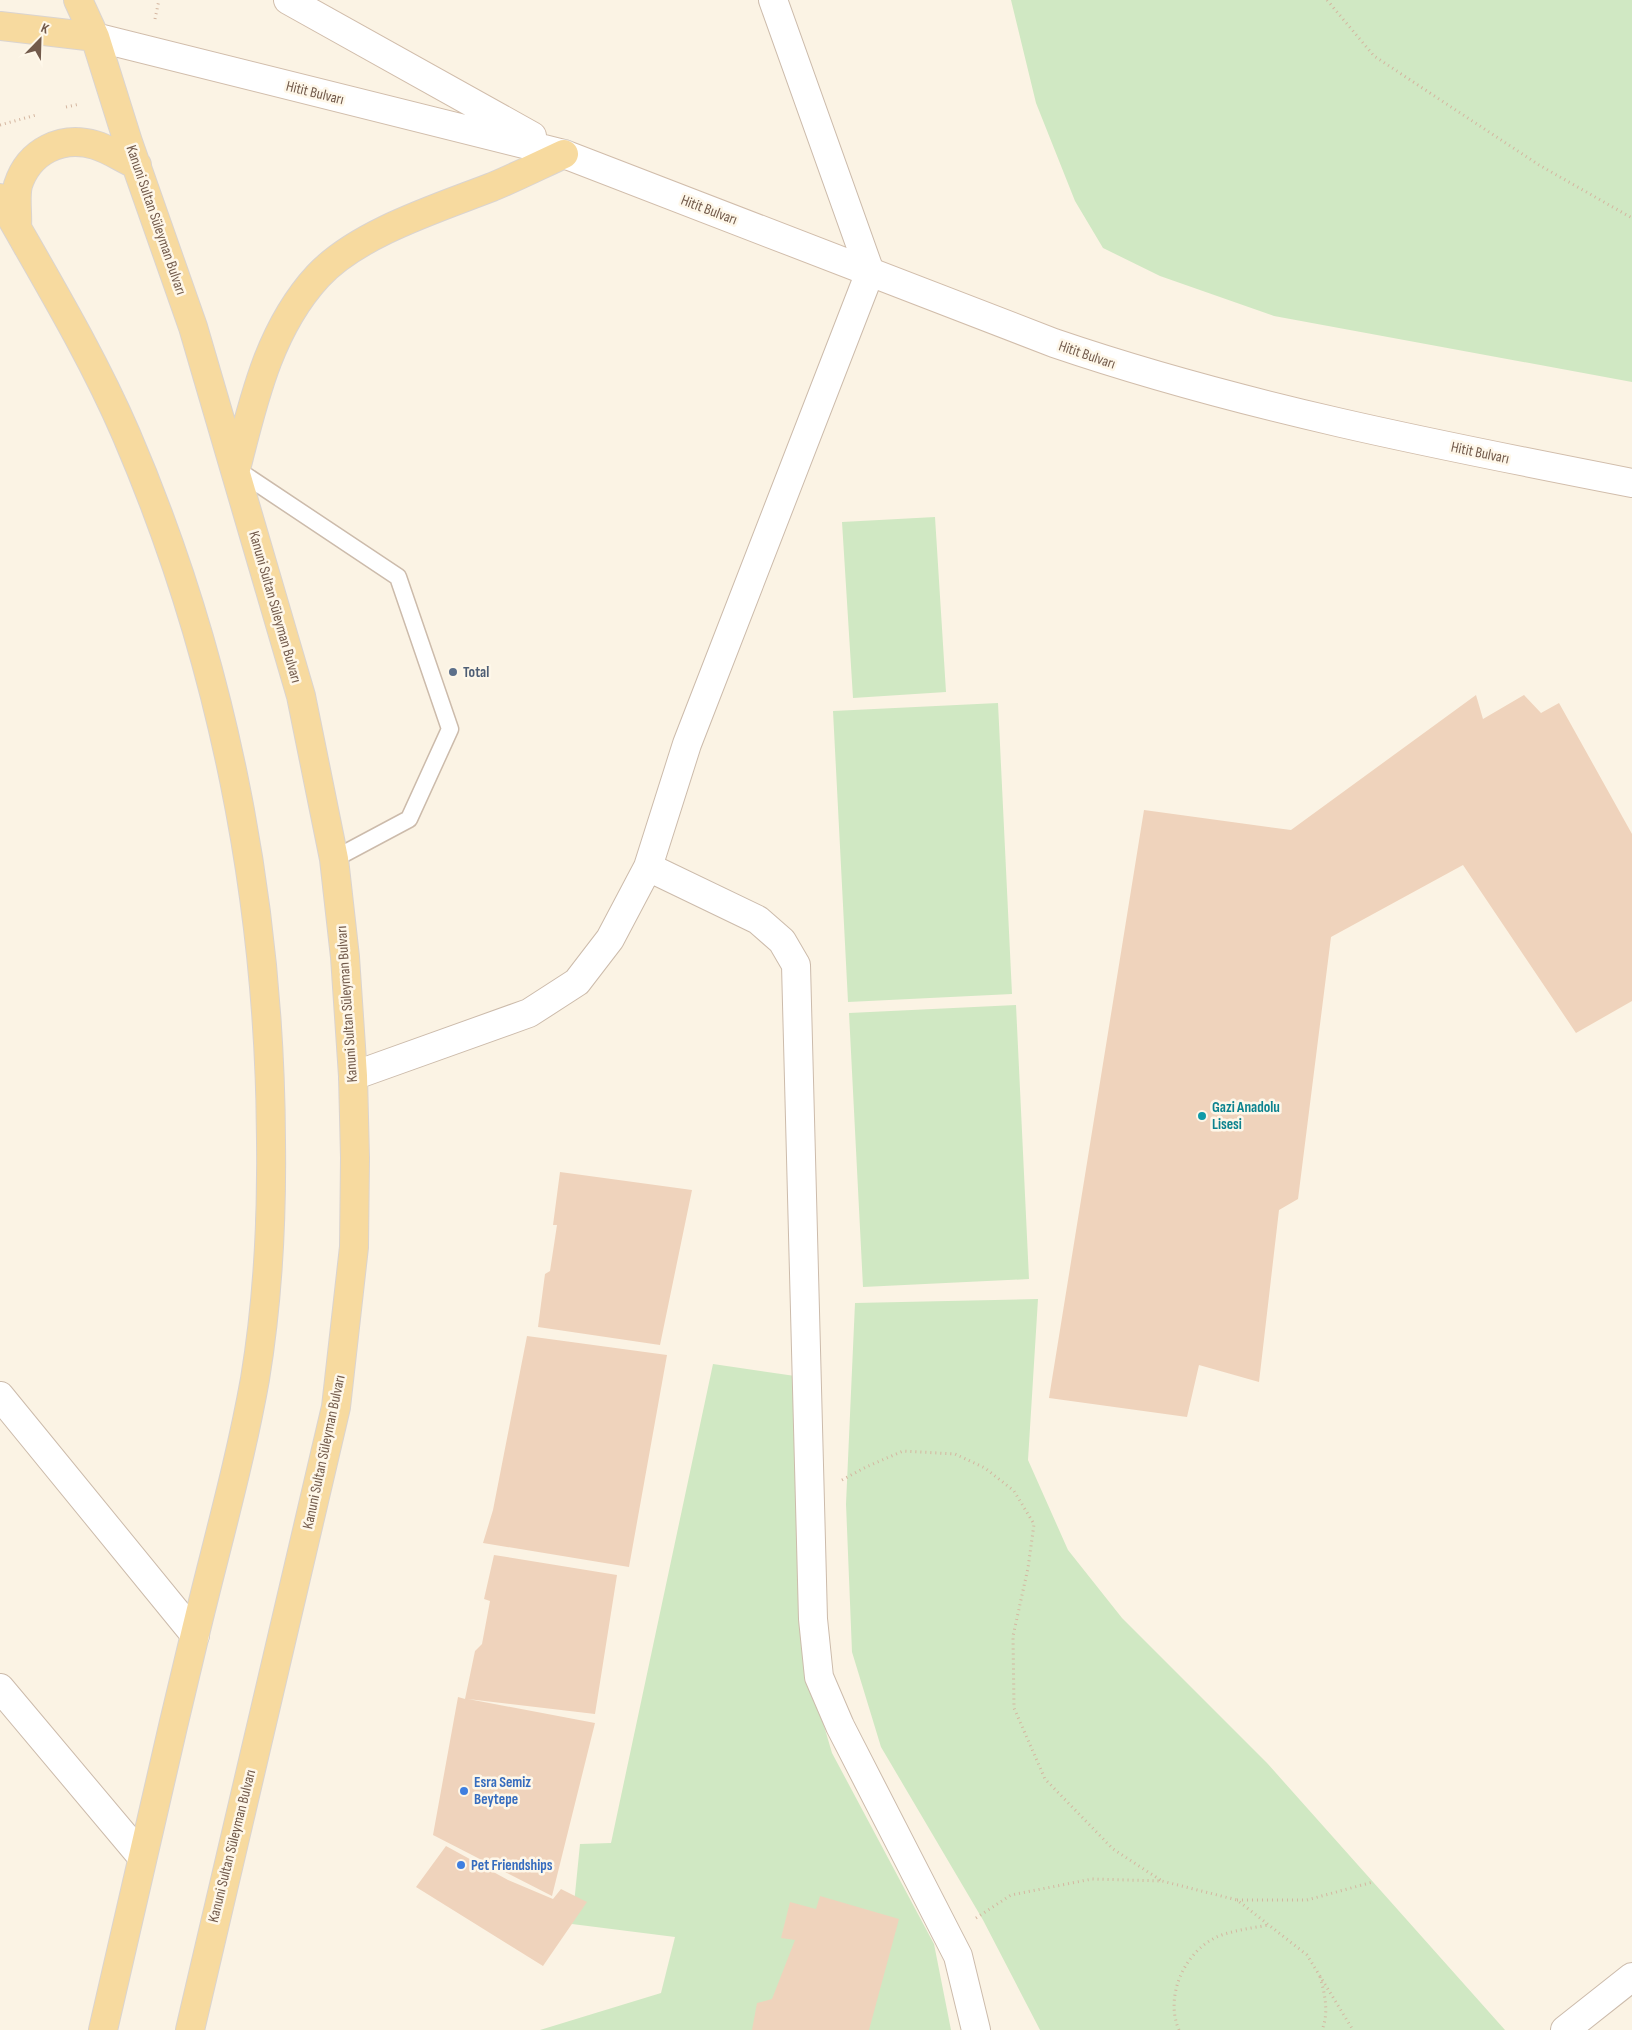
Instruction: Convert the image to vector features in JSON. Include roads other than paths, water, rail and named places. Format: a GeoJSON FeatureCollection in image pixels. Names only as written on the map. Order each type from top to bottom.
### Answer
{"type":"FeatureCollection","features":[{"type":"Feature","properties":{"kind":"main road","name":"Kanuni Sultan Süleyman Bulvarı"},"geometry":{"type":"LineString","coordinates":[[78,0],[95,37],[193,327],[301,696],[334,859],[353,1076],[355,1158],[354,1247],[336,1407],[190,2030]]}},
{"type":"Feature","properties":{"kind":"main road"},"geometry":{"type":"LineString","coordinates":[[0,26],[95,37]]}},
{"type":"Feature","properties":{"kind":"main road"},"geometry":{"type":"LineString","coordinates":[[17,229],[18,185],[30,162],[47,147],[70,142],[95,145],[137,165]]}},
{"type":"Feature","properties":{"kind":"main road"},"geometry":{"type":"LineString","coordinates":[[236,469],[265,368],[281,330],[319,276],[353,249],[391,228],[497,185],[564,154]]}},
{"type":"Feature","properties":{"kind":"main road"},"geometry":{"type":"LineString","coordinates":[[0,198],[90,360],[126,434],[168,543],[206,661],[231,768],[258,914],[269,1040],[271,1097],[270,1232],[255,1379],[103,2030]]}},
{"type":"Feature","properties":{"kind":"street","name":"Hitit Bulvarı"},"geometry":{"type":"LineString","coordinates":[[288,0],[564,154]]}},
{"type":"Feature","properties":{"kind":"street"},"geometry":{"type":"LineString","coordinates":[[353,1076],[529,1013],[577,982],[610,939],[648,868],[687,744],[870,272],[773,0]]}},
{"type":"Feature","properties":{"kind":"street","name":"Hitit Bulvarı"},"geometry":{"type":"LineString","coordinates":[[95,37],[564,154],[1054,343],[1130,369],[1342,424],[1632,483]]}},
{"type":"Feature","properties":{"kind":"street"},"geometry":{"type":"LineString","coordinates":[[648,868],[758,920],[782,941],[796,965],[813,1619],[819,1677],[840,1726],[958,1956],[976,2030]]}},
{"type":"Feature","properties":{"kind":"street"},"geometry":{"type":"LineString","coordinates":[[0,1396],[195,1635]]}},
{"type":"Feature","properties":{"kind":"street"},"geometry":{"type":"LineString","coordinates":[[0,1688],[142,1857]]}},
{"type":"Feature","properties":{"kind":"street"},"geometry":{"type":"LineString","coordinates":[[1565,2030],[1632,1977]]}},
{"type":"Feature","properties":{"kind":"lane"},"geometry":{"type":"LineString","coordinates":[[236,469],[398,577],[450,729],[409,819],[334,859]]}},
{"type":"Feature","properties":{"kind":"place","name":"Total"},"geometry":{"type":"Point","coordinates":[453,672]}},
{"type":"Feature","properties":{"kind":"place","name":"Gazi Anadolu Lisesi"},"geometry":{"type":"Point","coordinates":[1202,1116]}},
{"type":"Feature","properties":{"kind":"place","name":"Esra Semiz Beytepe"},"geometry":{"type":"Point","coordinates":[464,1791]}},
{"type":"Feature","properties":{"kind":"place","name":"Pet Friendships"},"geometry":{"type":"Point","coordinates":[461,1865]}}]}
